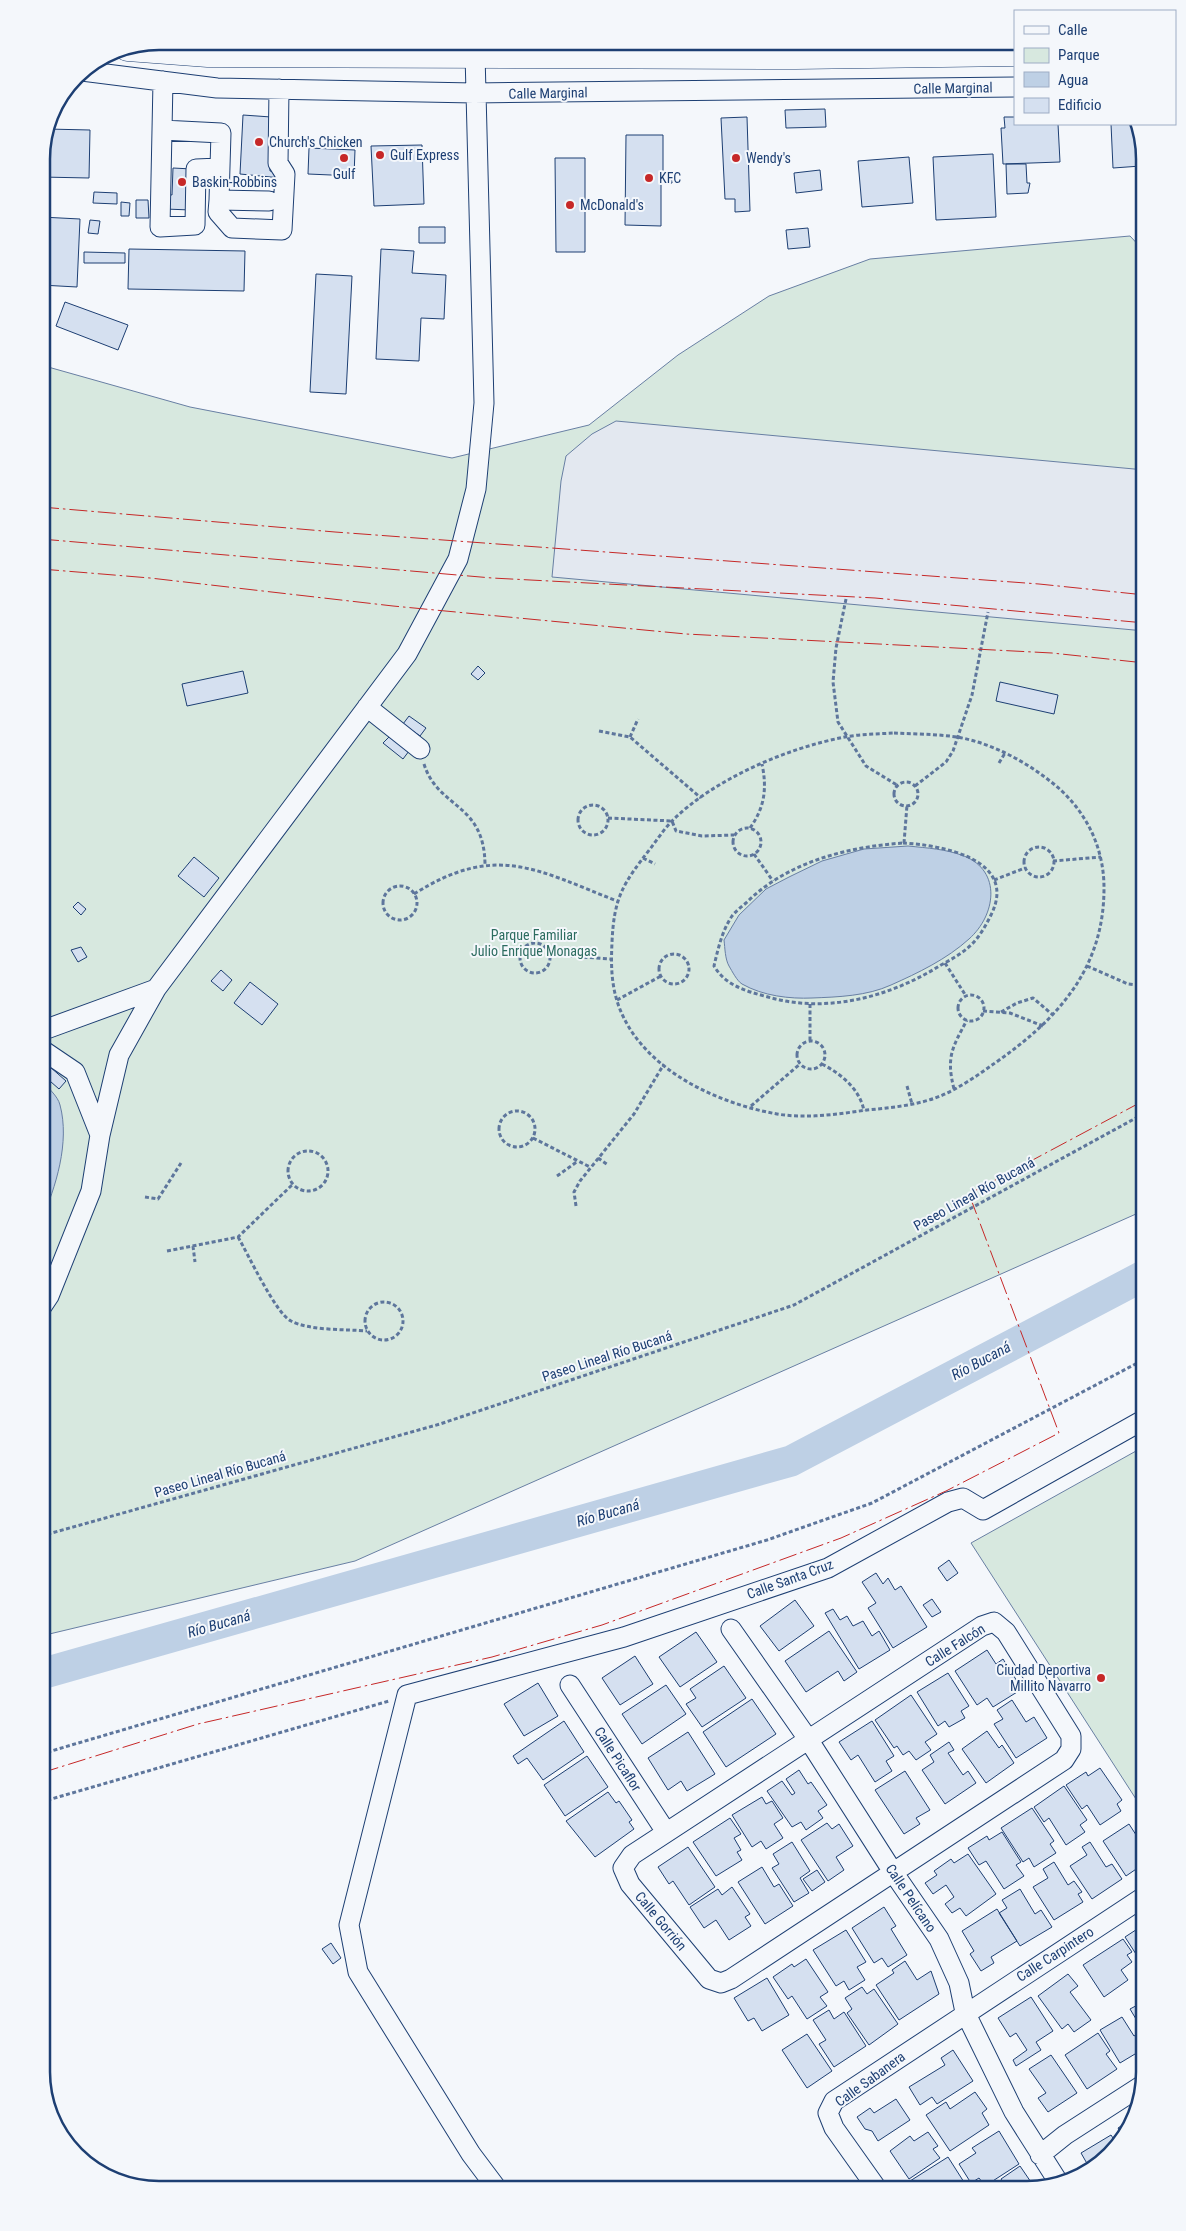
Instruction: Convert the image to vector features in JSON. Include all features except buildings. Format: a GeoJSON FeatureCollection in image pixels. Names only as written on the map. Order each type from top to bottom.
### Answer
{"type":"FeatureCollection","features":[{"type":"Feature","properties":{"kind":"highway"},"geometry":{"type":"LineString","coordinates":[[166,50],[208,53],[796,55],[1014,52]]}},
{"type":"Feature","properties":{"kind":"street"},"geometry":{"type":"LineString","coordinates":[[140,52],[155,80],[162,130],[160,227],[195,225],[196,169],[219,168]]}},
{"type":"Feature","properties":{"kind":"street"},"geometry":{"type":"LineString","coordinates":[[50,1294],[91,1191],[100,1135],[119,1056],[156,989],[407,654],[458,559],[476,489],[484,403],[474,93],[475,54]]}},
{"type":"Feature","properties":{"kind":"street","name":"Calle Marginal"},"geometry":{"type":"LineString","coordinates":[[92,72],[217,88],[474,93],[1014,87]]}},
{"type":"Feature","properties":{"kind":"street"},"geometry":{"type":"LineString","coordinates":[[162,130],[221,134],[218,212],[232,228],[282,230],[285,174],[278,163],[278,89]]}},
{"type":"Feature","properties":{"kind":"street"},"geometry":{"type":"LineString","coordinates":[[219,200],[269,201]]}},
{"type":"Feature","properties":{"kind":"street"},"geometry":{"type":"LineString","coordinates":[[367,707],[420,749]]}},
{"type":"Feature","properties":{"kind":"street"},"geometry":{"type":"LineString","coordinates":[[50,1028],[156,989]]}},
{"type":"Feature","properties":{"kind":"street"},"geometry":{"type":"LineString","coordinates":[[50,1055],[75,1072],[100,1135]]}},
{"type":"Feature","properties":{"kind":"street","name":"Calle Santa Cruz"},"geometry":{"type":"LineString","coordinates":[[407,1695],[624,1638],[828,1568],[948,1502],[963,1498],[983,1510],[1136,1424]]}},
{"type":"Feature","properties":{"kind":"street","name":"Calle Falcón"},"geometry":{"type":"LineString","coordinates":[[808,1739],[982,1626],[994,1622],[1006,1632],[1071,1736],[1071,1749],[1064,1760],[893,1872]]}},
{"type":"Feature","properties":{"kind":"street","name":"Calle Pelícano"},"geometry":{"type":"LineString","coordinates":[[731,1629],[808,1739],[893,1872],[939,1939],[959,1983],[965,2012],[1014,2112],[1056,2177]]}},
{"type":"Feature","properties":{"kind":"street","name":"Calle Picaflor"},"geometry":{"type":"LineString","coordinates":[[570,1685],[666,1832]]}},
{"type":"Feature","properties":{"kind":"street"},"geometry":{"type":"LineString","coordinates":[[407,1695],[349,1925],[358,1972],[471,2154],[491,2181]]}},
{"type":"Feature","properties":{"kind":"street","name":"Calle Gorrión"},"geometry":{"type":"LineString","coordinates":[[808,1739],[632,1855],[623,1868],[630,1884],[709,1979],[721,1983],[731,1979],[893,1872]]}},
{"type":"Feature","properties":{"kind":"street","name":"Calle Carpintero"},"geometry":{"type":"LineString","coordinates":[[965,2012],[1136,1902]]}},
{"type":"Feature","properties":{"kind":"street","name":"Calle Sabanera"},"geometry":{"type":"LineString","coordinates":[[872,2181],[834,2128],[828,2113],[834,2101],[965,2012]]}},
{"type":"Feature","properties":{"kind":"street"},"geometry":{"type":"LineString","coordinates":[[1040,2155],[1065,2135],[1134,2090]]}},
{"type":"Feature","properties":{"kind":"path"},"geometry":{"type":"LineString","coordinates":[[846,599],[836,648],[833,682],[838,722],[866,766],[897,785]]}},
{"type":"Feature","properties":{"kind":"path"},"geometry":{"type":"LineString","coordinates":[[914,786],[946,762],[957,737],[972,695],[988,612]]}},
{"type":"Feature","properties":{"kind":"path"},"geometry":{"type":"LineString","coordinates":[[630,737],[638,719]]}},
{"type":"Feature","properties":{"kind":"path"},"geometry":{"type":"LineString","coordinates":[[599,732],[630,737],[701,798]]}},
{"type":"Feature","properties":{"kind":"path"},"geometry":{"type":"LineString","coordinates":[[894,733],[957,737],[1005,753],[1028,764],[1064,792],[1089,823],[1104,866],[1104,904],[1094,952],[1080,980],[1043,1026],[1027,1041],[954,1089],[929,1100],[825,1116],[778,1114],[711,1095],[681,1078],[647,1050],[632,1029],[617,1000],[610,973],[617,901],[628,876],[672,821],[701,798],[728,781],[762,764],[793,752],[846,737],[894,733]]}},
{"type":"Feature","properties":{"kind":"path"},"geometry":{"type":"LineString","coordinates":[[420,749],[429,779],[472,819],[482,840],[485,864]]}},
{"type":"Feature","properties":{"kind":"path"},"geometry":{"type":"LineString","coordinates":[[998,763],[1005,753]]}},
{"type":"Feature","properties":{"kind":"path"},"geometry":{"type":"LineString","coordinates":[[750,828],[765,798],[766,783],[762,764]]}},
{"type":"Feature","properties":{"kind":"path"},"geometry":{"type":"LineString","coordinates":[[904,782],[914,786],[917,796],[913,803],[902,805],[896,800],[894,792],[897,785],[904,782]]}},
{"type":"Feature","properties":{"kind":"path"},"geometry":{"type":"LineString","coordinates":[[590,805],[604,809],[608,818],[606,828],[598,835],[588,835],[577,824],[578,814],[590,805]]}},
{"type":"Feature","properties":{"kind":"path"},"geometry":{"type":"LineString","coordinates":[[904,843],[907,805]]}},
{"type":"Feature","properties":{"kind":"path"},"geometry":{"type":"LineString","coordinates":[[608,818],[672,821]]}},
{"type":"Feature","properties":{"kind":"path"},"geometry":{"type":"LineString","coordinates":[[672,821],[676,831],[702,836],[734,835]]}},
{"type":"Feature","properties":{"kind":"path"},"geometry":{"type":"LineString","coordinates":[[750,828],[755,830],[760,838],[760,847],[754,854],[745,856],[736,852],[732,844],[734,835],[741,829],[750,828]]}},
{"type":"Feature","properties":{"kind":"path"},"geometry":{"type":"LineString","coordinates":[[924,843],[953,849],[978,861],[994,880],[997,899],[984,928],[974,943],[945,963],[905,985],[875,996],[845,1002],[791,1003],[737,987],[721,978],[714,966],[718,946],[733,916],[756,893],[773,881],[810,863],[843,851],[865,846],[924,843]]}},
{"type":"Feature","properties":{"kind":"path"},"geometry":{"type":"LineString","coordinates":[[1033,848],[1046,849],[1053,861],[1051,871],[1042,877],[1032,876],[1025,868],[1024,858],[1033,848]]}},
{"type":"Feature","properties":{"kind":"path"},"geometry":{"type":"LineString","coordinates":[[754,854],[773,881]]}},
{"type":"Feature","properties":{"kind":"path"},"geometry":{"type":"LineString","coordinates":[[1053,861],[1100,857]]}},
{"type":"Feature","properties":{"kind":"path"},"geometry":{"type":"LineString","coordinates":[[643,858],[655,864]]}},
{"type":"Feature","properties":{"kind":"path"},"geometry":{"type":"LineString","coordinates":[[414,894],[432,883],[485,864],[524,866],[617,901]]}},
{"type":"Feature","properties":{"kind":"path"},"geometry":{"type":"LineString","coordinates":[[994,880],[1025,868]]}},
{"type":"Feature","properties":{"kind":"path"},"geometry":{"type":"LineString","coordinates":[[404,886],[414,894],[416,908],[410,917],[393,918],[385,909],[384,899],[394,887],[404,886]]}},
{"type":"Feature","properties":{"kind":"path"},"geometry":{"type":"LineString","coordinates":[[532,943],[545,947],[551,955],[551,960],[546,970],[537,974],[526,971],[520,962],[521,953],[532,943]]}},
{"type":"Feature","properties":{"kind":"path"},"geometry":{"type":"LineString","coordinates":[[551,955],[611,958]]}},
{"type":"Feature","properties":{"kind":"path"},"geometry":{"type":"LineString","coordinates":[[679,955],[686,961],[688,971],[681,982],[668,982],[661,976],[661,962],[668,956],[679,955]]}},
{"type":"Feature","properties":{"kind":"path"},"geometry":{"type":"LineString","coordinates":[[945,963],[966,996]]}},
{"type":"Feature","properties":{"kind":"path"},"geometry":{"type":"LineString","coordinates":[[1088,966],[1128,984],[1136,985]]}},
{"type":"Feature","properties":{"kind":"path"},"geometry":{"type":"LineString","coordinates":[[617,1000],[661,976]]}},
{"type":"Feature","properties":{"kind":"path"},"geometry":{"type":"LineString","coordinates":[[966,996],[978,997],[983,1005],[983,1011],[977,1019],[967,1020],[961,1017],[958,1009],[959,1001],[966,996]]}},
{"type":"Feature","properties":{"kind":"path"},"geometry":{"type":"LineString","coordinates":[[1001,1012],[1017,1003],[1033,998],[1053,1015]]}},
{"type":"Feature","properties":{"kind":"path"},"geometry":{"type":"LineString","coordinates":[[810,1004],[810,1041]]}},
{"type":"Feature","properties":{"kind":"path"},"geometry":{"type":"LineString","coordinates":[[983,1011],[1001,1012],[1024,1017],[1043,1026]]}},
{"type":"Feature","properties":{"kind":"path"},"geometry":{"type":"LineString","coordinates":[[954,1089],[950,1074],[950,1053],[967,1020]]}},
{"type":"Feature","properties":{"kind":"path"},"geometry":{"type":"LineString","coordinates":[[804,1042],[818,1043],[824,1050],[822,1064],[810,1070],[800,1064],[796,1058],[797,1049],[804,1042]]}},
{"type":"Feature","properties":{"kind":"path"},"geometry":{"type":"LineString","coordinates":[[576,1206],[574,1192],[590,1167],[634,1114],[664,1064]]}},
{"type":"Feature","properties":{"kind":"path"},"geometry":{"type":"LineString","coordinates":[[751,1106],[800,1064]]}},
{"type":"Feature","properties":{"kind":"path"},"geometry":{"type":"LineString","coordinates":[[822,1064],[850,1085],[859,1098],[864,1111]]}},
{"type":"Feature","properties":{"kind":"path"},"geometry":{"type":"LineString","coordinates":[[907,1086],[912,1104]]}},
{"type":"Feature","properties":{"kind":"path"},"geometry":{"type":"LineString","coordinates":[[512,1112],[524,1113],[532,1121],[533,1138],[519,1147],[508,1145],[500,1136],[499,1131],[502,1119],[512,1112]]}},
{"type":"Feature","properties":{"kind":"path","name":"Paseo Lineal Río Bucaná"},"geometry":{"type":"LineString","coordinates":[[50,1533],[440,1424],[794,1306],[1136,1118]]}},
{"type":"Feature","properties":{"kind":"path"},"geometry":{"type":"LineString","coordinates":[[533,1138],[590,1167]]}},
{"type":"Feature","properties":{"kind":"path"},"geometry":{"type":"LineString","coordinates":[[309,1152],[321,1156],[325,1162],[327,1174],[321,1185],[316,1189],[304,1190],[293,1184],[288,1172],[292,1159],[297,1155],[309,1152]]}},
{"type":"Feature","properties":{"kind":"path"},"geometry":{"type":"LineString","coordinates":[[598,1158],[608,1164]]}},
{"type":"Feature","properties":{"kind":"path"},"geometry":{"type":"LineString","coordinates":[[557,1176],[578,1161]]}},
{"type":"Feature","properties":{"kind":"path"},"geometry":{"type":"LineString","coordinates":[[145,1197],[158,1199],[181,1163]]}},
{"type":"Feature","properties":{"kind":"path"},"geometry":{"type":"LineString","coordinates":[[167,1251],[238,1237],[293,1184]]}},
{"type":"Feature","properties":{"kind":"path"},"geometry":{"type":"LineString","coordinates":[[238,1237],[271,1296],[290,1321],[311,1326],[367,1331],[376,1339],[382,1340],[394,1337],[402,1328],[402,1316],[394,1306],[388,1303],[376,1304],[367,1313],[365,1325],[367,1331]]}},
{"type":"Feature","properties":{"kind":"path"},"geometry":{"type":"LineString","coordinates":[[193,1246],[195,1262]]}},
{"type":"Feature","properties":{"kind":"path"},"geometry":{"type":"LineString","coordinates":[[50,1751],[757,1542],[872,1503],[1136,1364]]}},
{"type":"Feature","properties":{"kind":"path"},"geometry":{"type":"LineString","coordinates":[[50,1799],[407,1695]]}},
{"type":"Feature","properties":{"kind":"green space","name":"Parque Familiar Julio Enrique Monagas"},"geometry":{"type":"Polygon","coordinates":[[[1130,236],[1136,242],[1136,1214],[355,1561],[50,1634],[50,368],[190,407],[452,458],[589,425],[678,355],[769,296],[870,259],[1130,236]]]}},
{"type":"Feature","properties":{"kind":"green space","name":"Ciudad Deportiva Millito Navarro"},"geometry":{"type":"Polygon","coordinates":[[[1136,1451],[1136,1799],[971,1543],[1136,1451]]]}},
{"type":"Feature","properties":{"kind":"shaded area"},"geometry":{"type":"Polygon","coordinates":[[[616,421],[1136,469],[1136,630],[552,577],[561,481],[566,456],[592,434],[616,421]]]}},
{"type":"Feature","properties":{"kind":"water"},"geometry":{"type":"Polygon","coordinates":[[[908,846],[936,849],[964,856],[976,863],[985,872],[991,894],[989,906],[985,918],[969,939],[932,965],[872,992],[832,997],[795,998],[768,994],[750,988],[738,981],[728,963],[724,940],[739,915],[766,889],[822,861],[864,849],[908,846]]]}},
{"type":"Feature","properties":{"kind":"water"},"geometry":{"type":"Polygon","coordinates":[[[50,1090],[59,1102],[63,1119],[60,1164],[50,1199],[50,1090]]]}},
{"type":"Feature","properties":{"kind":"waterway","name":"Río Bucaná"},"geometry":{"type":"LineString","coordinates":[[50,1671],[791,1461],[1136,1280]]}},
{"type":"Feature","properties":{"kind":"power"},"geometry":{"type":"LineString","coordinates":[[50,508],[335,532],[1039,584],[1136,594]]}},
{"type":"Feature","properties":{"kind":"power"},"geometry":{"type":"LineString","coordinates":[[50,540],[492,578],[875,598],[1136,622]]}},
{"type":"Feature","properties":{"kind":"power"},"geometry":{"type":"LineString","coordinates":[[50,570],[150,578],[393,606],[686,634],[1052,653],[1136,662]]}},
{"type":"Feature","properties":{"kind":"power"},"geometry":{"type":"LineString","coordinates":[[50,1770],[198,1724],[492,1657],[602,1625],[841,1538],[946,1491],[1059,1433],[969,1194],[1136,1105]]}},
{"type":"Feature","properties":{"kind":"place","name":"Church's Chicken"},"geometry":{"type":"Point","coordinates":[259,142]}},
{"type":"Feature","properties":{"kind":"place","name":"Gulf Express"},"geometry":{"type":"Point","coordinates":[380,155]}},
{"type":"Feature","properties":{"kind":"place","name":"Gulf"},"geometry":{"type":"Point","coordinates":[344,158]}},
{"type":"Feature","properties":{"kind":"place","name":"Wendy's"},"geometry":{"type":"Point","coordinates":[736,158]}},
{"type":"Feature","properties":{"kind":"place","name":"KFC"},"geometry":{"type":"Point","coordinates":[649,178]}},
{"type":"Feature","properties":{"kind":"place","name":"Baskin-Robbins"},"geometry":{"type":"Point","coordinates":[182,182]}},
{"type":"Feature","properties":{"kind":"place","name":"McDonald's"},"geometry":{"type":"Point","coordinates":[570,205]}},
{"type":"Feature","properties":{"kind":"place","name":"Ciudad Deportiva Millito Navarro"},"geometry":{"type":"Point","coordinates":[1101,1678]}}]}
